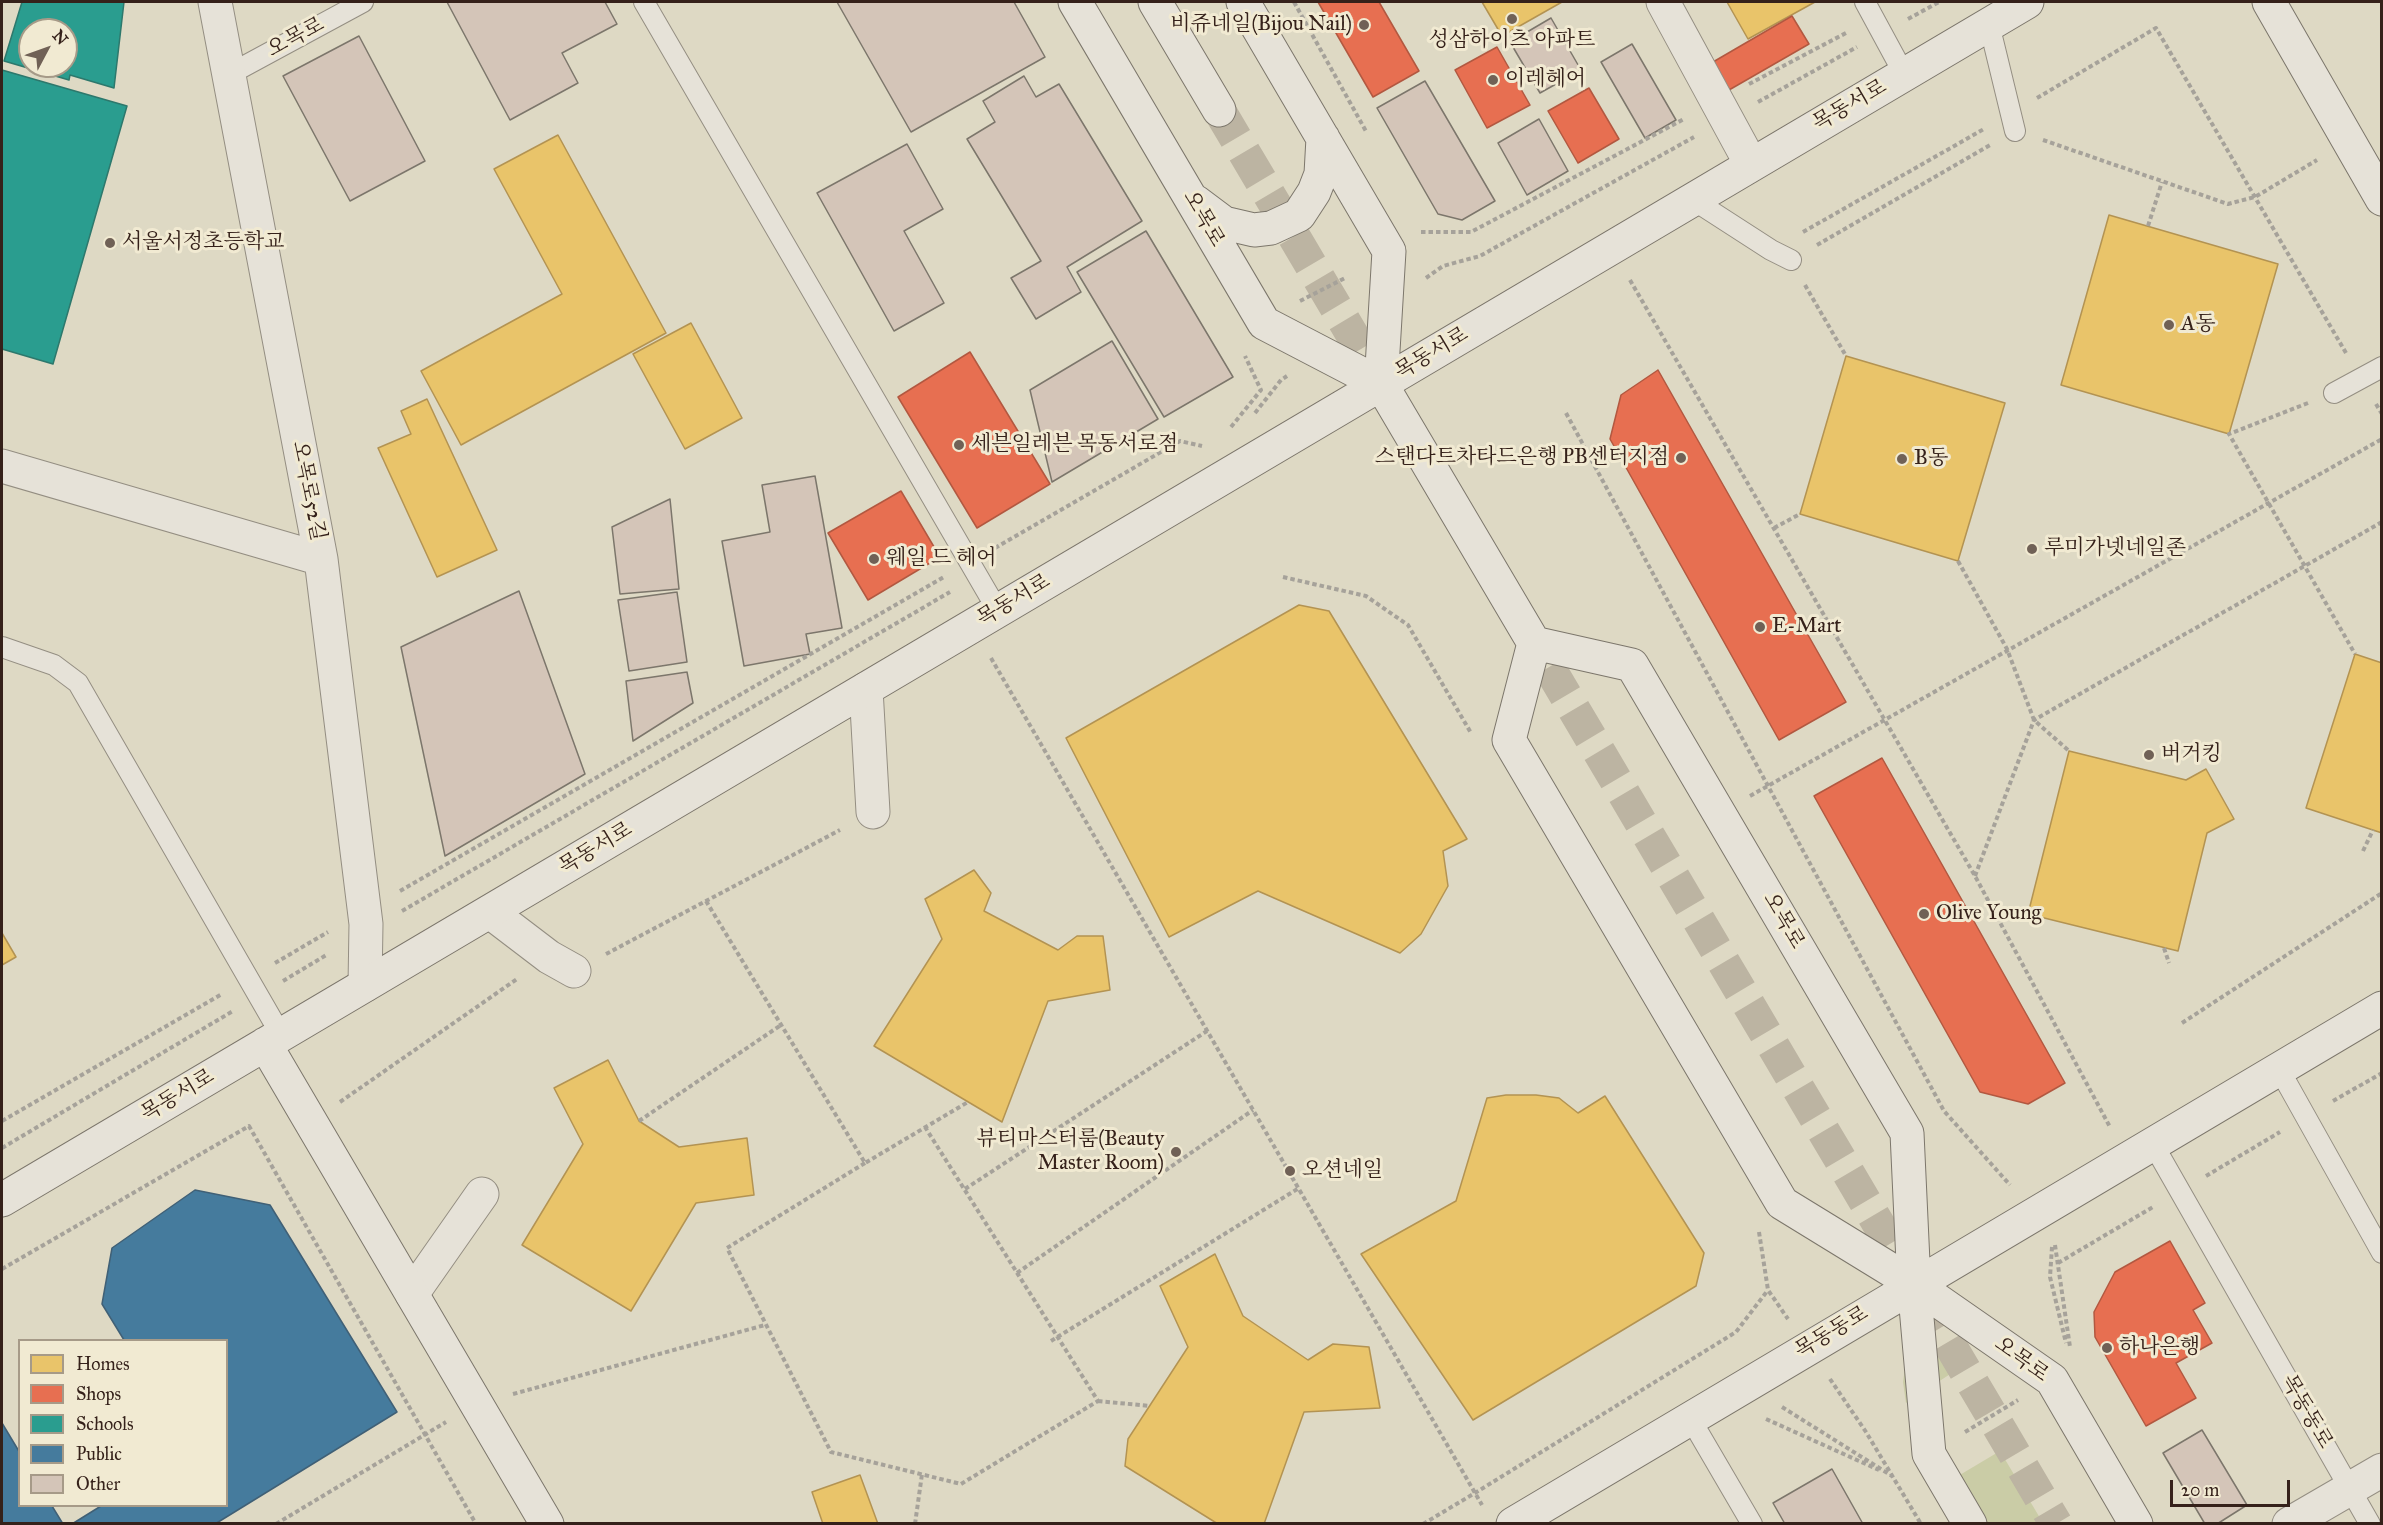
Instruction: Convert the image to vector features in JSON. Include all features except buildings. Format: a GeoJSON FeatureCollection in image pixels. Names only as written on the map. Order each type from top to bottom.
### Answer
{"type":"FeatureCollection","features":[{"type":"Feature","properties":{"kind":"main road","name":"오목로52길"},"geometry":{"type":"LineString","coordinates":[[215,2],[321,560],[364,912],[365,985]]}},
{"type":"Feature","properties":{"kind":"main road","name":"오목로"},"geometry":{"type":"LineString","coordinates":[[1075,2],[1264,322],[1381,384]]}},
{"type":"Feature","properties":{"kind":"main road"},"geometry":{"type":"LineString","coordinates":[[1155,2],[1219,110]]}},
{"type":"Feature","properties":{"kind":"main road"},"geometry":{"type":"LineString","coordinates":[[1243,2],[1389,250],[1381,384],[1534,643]]}},
{"type":"Feature","properties":{"kind":"main road"},"geometry":{"type":"LineString","coordinates":[[1663,2],[1751,164]]}},
{"type":"Feature","properties":{"kind":"main road","name":"목동서로"},"geometry":{"type":"LineString","coordinates":[[2,1200],[2027,2]]}},
{"type":"Feature","properties":{"kind":"main road"},"geometry":{"type":"LineString","coordinates":[[2269,2],[2382,199]]}},
{"type":"Feature","properties":{"kind":"main road"},"geometry":{"type":"LineString","coordinates":[[1190,197],[1224,223],[1254,230],[1271,228],[1299,215],[1314,192],[1321,174],[1323,138]]}},
{"type":"Feature","properties":{"kind":"main road"},"geometry":{"type":"LineString","coordinates":[[2,466],[321,560]]}},
{"type":"Feature","properties":{"kind":"main road","name":"오목로"},"geometry":{"type":"LineString","coordinates":[[1970,1524],[1929,1454],[1914,1284],[1907,1132],[1632,665],[1534,643],[1509,740],[1782,1203],[1914,1284],[2052,1380],[2136,1524]]}},
{"type":"Feature","properties":{"kind":"main road"},"geometry":{"type":"LineString","coordinates":[[866,689],[873,812]]}},
{"type":"Feature","properties":{"kind":"main road"},"geometry":{"type":"LineString","coordinates":[[490,912],[562,964]]}},
{"type":"Feature","properties":{"kind":"main road","name":"목동동로"},"geometry":{"type":"LineString","coordinates":[[1520,1518],[2382,1008]]}},
{"type":"Feature","properties":{"kind":"main road"},"geometry":{"type":"LineString","coordinates":[[273,1040],[311,1122],[547,1524]]}},
{"type":"Feature","properties":{"kind":"main road"},"geometry":{"type":"LineString","coordinates":[[412,1294],[482,1194]]}},
{"type":"Feature","properties":{"kind":"main road"},"geometry":{"type":"LineString","coordinates":[[2289,1524],[2382,1470]]}},
{"type":"Feature","properties":{"kind":"lane","name":"오목로"},"geometry":{"type":"LineString","coordinates":[[228,75],[363,2]]}},
{"type":"Feature","properties":{"kind":"lane"},"geometry":{"type":"LineString","coordinates":[[644,2],[970,562],[985,618]]}},
{"type":"Feature","properties":{"kind":"lane"},"geometry":{"type":"LineString","coordinates":[[1870,10],[1904,74]]}},
{"type":"Feature","properties":{"kind":"lane"},"geometry":{"type":"LineString","coordinates":[[1989,24],[2014,122]]}},
{"type":"Feature","properties":{"kind":"lane"},"geometry":{"type":"LineString","coordinates":[[1692,199],[1771,250],[1791,260]]}},
{"type":"Feature","properties":{"kind":"lane"},"geometry":{"type":"LineString","coordinates":[[2334,393],[2382,367]]}},
{"type":"Feature","properties":{"kind":"lane"},"geometry":{"type":"LineString","coordinates":[[2,647],[54,665],[78,683],[248,978],[273,1040]]}},
{"type":"Feature","properties":{"kind":"lane"},"geometry":{"type":"LineString","coordinates":[[2279,1069],[2382,1253]]}},
{"type":"Feature","properties":{"kind":"lane","name":"목동동로"},"geometry":{"type":"LineString","coordinates":[[2140,1152],[2180,1191],[2370,1524]]}},
{"type":"Feature","properties":{"kind":"lane"},"geometry":{"type":"LineString","coordinates":[[1690,1418],[1752,1524]]}},
{"type":"Feature","properties":{"kind":"path"},"geometry":{"type":"LineString","coordinates":[[1294,2],[1372,142]]}},
{"type":"Feature","properties":{"kind":"path"},"geometry":{"type":"LineString","coordinates":[[1416,223],[1422,233],[1471,232],[1717,102],[1870,10]]}},
{"type":"Feature","properties":{"kind":"path"},"geometry":{"type":"LineString","coordinates":[[1846,356],[1791,260],[2014,122],[2156,28],[2382,414]]}},
{"type":"Feature","properties":{"kind":"path"},"geometry":{"type":"LineString","coordinates":[[1771,250],[2014,122],[2162,182],[2228,204],[2255,197],[2348,141]]}},
{"type":"Feature","properties":{"kind":"path"},"geometry":{"type":"LineString","coordinates":[[2148,226],[2162,182]]}},
{"type":"Feature","properties":{"kind":"path"},"geometry":{"type":"LineString","coordinates":[[1611,248],[1975,876],[2140,1152]]}},
{"type":"Feature","properties":{"kind":"path"},"geometry":{"type":"LineString","coordinates":[[1293,305],[1345,278]]}},
{"type":"Feature","properties":{"kind":"path"},"geometry":{"type":"LineString","coordinates":[[1227,432],[1261,390],[1242,349]]}},
{"type":"Feature","properties":{"kind":"path"},"geometry":{"type":"LineString","coordinates":[[2334,393],[2229,434],[2355,654]]}},
{"type":"Feature","properties":{"kind":"path"},"geometry":{"type":"LineString","coordinates":[[1566,413],[1944,1111],[1965,1134]]}},
{"type":"Feature","properties":{"kind":"path"},"geometry":{"type":"LineString","coordinates":[[1720,814],[1884,719],[2382,439]]}},
{"type":"Feature","properties":{"kind":"path"},"geometry":{"type":"LineString","coordinates":[[2,1121],[1180,441],[1213,449]]}},
{"type":"Feature","properties":{"kind":"path"},"geometry":{"type":"LineString","coordinates":[[1774,528],[1800,514]]}},
{"type":"Feature","properties":{"kind":"path"},"geometry":{"type":"LineString","coordinates":[[1975,876],[2034,720],[2382,522]]}},
{"type":"Feature","properties":{"kind":"path"},"geometry":{"type":"LineString","coordinates":[[1958,561],[2007,650],[2034,720],[2069,751]]}},
{"type":"Feature","properties":{"kind":"path"},"geometry":{"type":"LineString","coordinates":[[985,618],[1207,1031],[1476,1493],[1520,1518]]}},
{"type":"Feature","properties":{"kind":"path"},"geometry":{"type":"LineString","coordinates":[[311,1122],[562,964],[706,901],[873,812]]}},
{"type":"Feature","properties":{"kind":"path"},"geometry":{"type":"LineString","coordinates":[[2363,851],[2373,830]]}},
{"type":"Feature","properties":{"kind":"path"},"geometry":{"type":"LineString","coordinates":[[2182,1023],[2382,893]]}},
{"type":"Feature","properties":{"kind":"path"},"geometry":{"type":"LineString","coordinates":[[706,901],[865,1163]]}},
{"type":"Feature","properties":{"kind":"path"},"geometry":{"type":"LineString","coordinates":[[2164,948],[2169,963]]}},
{"type":"Feature","properties":{"kind":"path"},"geometry":{"type":"LineString","coordinates":[[639,1121],[782,1025]]}},
{"type":"Feature","properties":{"kind":"path"},"geometry":{"type":"LineString","coordinates":[[964,1189],[1207,1031]]}},
{"type":"Feature","properties":{"kind":"path"},"geometry":{"type":"LineString","coordinates":[[2058,1263],[2382,1073]]}},
{"type":"Feature","properties":{"kind":"path"},"geometry":{"type":"LineString","coordinates":[[968,1102],[727,1248],[831,1452],[961,1484],[1098,1401],[1150,1406]]}},
{"type":"Feature","properties":{"kind":"path"},"geometry":{"type":"LineString","coordinates":[[1017,1273],[1253,1110]]}},
{"type":"Feature","properties":{"kind":"path"},"geometry":{"type":"LineString","coordinates":[[2,1269],[249,1126],[476,1524]]}},
{"type":"Feature","properties":{"kind":"path"},"geometry":{"type":"LineString","coordinates":[[925,1127],[1098,1401]]}},
{"type":"Feature","properties":{"kind":"path"},"geometry":{"type":"LineString","coordinates":[[1051,1341],[1299,1188]]}},
{"type":"Feature","properties":{"kind":"path"},"geometry":{"type":"LineString","coordinates":[[1423,1524],[1736,1332],[1768,1290],[1866,1432],[1921,1524]]}},
{"type":"Feature","properties":{"kind":"path"},"geometry":{"type":"LineString","coordinates":[[1893,1477],[2052,1380]]}},
{"type":"Feature","properties":{"kind":"path"},"geometry":{"type":"LineString","coordinates":[[915,1524],[922,1474]]}},
{"type":"Feature","properties":{"kind":"green space"},"geometry":{"type":"Polygon","coordinates":[[[1936,1349],[1967,1363],[1906,1403],[1903,1382],[1905,1368],[1936,1349]]]}},
{"type":"Feature","properties":{"kind":"green space"},"geometry":{"type":"Polygon","coordinates":[[[2000,1451],[2043,1523],[1979,1523],[1953,1479],[2000,1451]]]}},
{"type":"Feature","properties":{"kind":"tunnel"},"geometry":{"type":"LineString","coordinates":[[1219,110],[1388,395]]}},
{"type":"Feature","properties":{"kind":"tunnel"},"geometry":{"type":"LineString","coordinates":[[1524,625],[2056,1524]]}},
{"type":"Feature","properties":{"kind":"place","name":"성삼하이츠 아파트"},"geometry":{"type":"Point","coordinates":[1512,19]}},
{"type":"Feature","properties":{"kind":"place","name":"비쥬네일(Bijou Nail)"},"geometry":{"type":"Point","coordinates":[1364,25]}},
{"type":"Feature","properties":{"kind":"place","name":"이레헤어"},"geometry":{"type":"Point","coordinates":[1493,80]}},
{"type":"Feature","properties":{"kind":"place","name":"서울서정초등학교"},"geometry":{"type":"Point","coordinates":[110,243]}},
{"type":"Feature","properties":{"kind":"place","name":"A동"},"geometry":{"type":"Point","coordinates":[2169,325]}},
{"type":"Feature","properties":{"kind":"place","name":"세븐일레븐 목동서로점"},"geometry":{"type":"Point","coordinates":[959,445]}},
{"type":"Feature","properties":{"kind":"place","name":"스탠다트차타드은행 PB센터지점"},"geometry":{"type":"Point","coordinates":[1681,458]}},
{"type":"Feature","properties":{"kind":"place","name":"B동"},"geometry":{"type":"Point","coordinates":[1902,459]}},
{"type":"Feature","properties":{"kind":"place","name":"루미가넷네일존"},"geometry":{"type":"Point","coordinates":[2032,549]}},
{"type":"Feature","properties":{"kind":"place","name":"웨일 드 헤어"},"geometry":{"type":"Point","coordinates":[874,559]}},
{"type":"Feature","properties":{"kind":"place","name":"E-Mart"},"geometry":{"type":"Point","coordinates":[1760,627]}},
{"type":"Feature","properties":{"kind":"place","name":"버거킹"},"geometry":{"type":"Point","coordinates":[2149,755]}},
{"type":"Feature","properties":{"kind":"place","name":"Olive Young"},"geometry":{"type":"Point","coordinates":[1924,914]}},
{"type":"Feature","properties":{"kind":"place","name":"뷰티마스터룸(Beauty Master Room)"},"geometry":{"type":"Point","coordinates":[1176,1152]}},
{"type":"Feature","properties":{"kind":"place","name":"오션네일"},"geometry":{"type":"Point","coordinates":[1290,1171]}},
{"type":"Feature","properties":{"kind":"place","name":"하나은행"},"geometry":{"type":"Point","coordinates":[2107,1348]}}]}
